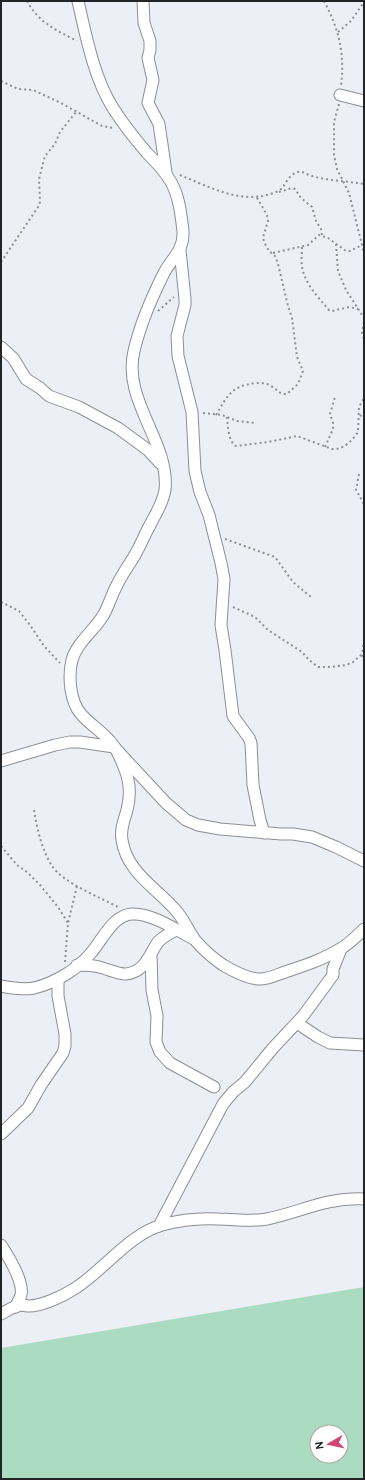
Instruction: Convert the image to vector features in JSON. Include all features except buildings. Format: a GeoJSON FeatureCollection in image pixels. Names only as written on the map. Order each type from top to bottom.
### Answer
{"type":"FeatureCollection","features":[{"type":"Feature","properties":{"kind":"street"},"geometry":{"type":"LineString","coordinates":[[78,1],[90,49],[104,92],[111,106],[126,128],[166,172],[171,182],[177,196],[180,210],[183,242],[180,250],[164,272],[141,327],[133,354],[133,386],[163,467],[165,491],[160,508],[117,585],[105,612],[77,649],[72,660],[71,688],[74,700],[80,713],[102,732],[166,803],[186,820],[198,826],[264,833],[293,834],[312,838],[336,847],[364,861]]}},
{"type":"Feature","properties":{"kind":"street"},"geometry":{"type":"LineString","coordinates":[[143,1],[144,23],[150,41],[148,58],[153,80],[148,103],[159,124],[166,172]]}},
{"type":"Feature","properties":{"kind":"street"},"geometry":{"type":"LineString","coordinates":[[340,95],[364,101]]}},
{"type":"Feature","properties":{"kind":"street"},"geometry":{"type":"LineString","coordinates":[[180,250],[185,305],[176,345],[192,412],[195,471],[221,563],[224,579],[221,625],[233,716],[251,743],[253,786],[264,833]]}},
{"type":"Feature","properties":{"kind":"street"},"geometry":{"type":"LineString","coordinates":[[1,347],[13,358],[26,379],[49,396],[79,407],[118,428],[148,450],[163,467]]}},
{"type":"Feature","properties":{"kind":"street"},"geometry":{"type":"LineString","coordinates":[[1,760],[70,742],[114,746]]}},
{"type":"Feature","properties":{"kind":"street"},"geometry":{"type":"LineString","coordinates":[[114,746],[127,774],[130,786],[130,798],[122,826],[121,836],[126,856],[137,873],[179,914],[196,940],[221,964],[242,975],[257,979],[269,978],[308,964],[341,949],[364,929]]}},
{"type":"Feature","properties":{"kind":"street"},"geometry":{"type":"LineString","coordinates":[[1,986],[16,989],[34,988],[61,977],[90,954],[115,922],[123,916],[139,914],[158,920],[196,940]]}},
{"type":"Feature","properties":{"kind":"street"},"geometry":{"type":"LineString","coordinates":[[77,965],[97,966],[117,973],[126,974],[136,972],[145,965],[159,942],[166,935],[176,930]]}},
{"type":"Feature","properties":{"kind":"street"},"geometry":{"type":"LineString","coordinates":[[159,1226],[223,1104],[233,1092],[245,1082],[297,1022],[333,975],[333,969],[341,949]]}},
{"type":"Feature","properties":{"kind":"street"},"geometry":{"type":"LineString","coordinates":[[151,954],[152,990],[157,1016],[157,1048],[164,1058],[170,1063],[214,1087]]}},
{"type":"Feature","properties":{"kind":"street"},"geometry":{"type":"LineString","coordinates":[[1,1134],[28,1108],[41,1085],[63,1053],[65,1046],[65,1034],[58,996],[61,977]]}},
{"type":"Feature","properties":{"kind":"street"},"geometry":{"type":"LineString","coordinates":[[297,1022],[318,1037],[330,1042],[364,1045]]}},
{"type":"Feature","properties":{"kind":"street"},"geometry":{"type":"LineString","coordinates":[[1,1314],[18,1305],[30,1306],[43,1303],[73,1290],[85,1282],[115,1255],[140,1236],[159,1226],[199,1218],[253,1221],[266,1219],[334,1200],[364,1198]]}},
{"type":"Feature","properties":{"kind":"street"},"geometry":{"type":"LineString","coordinates":[[1,1245],[13,1263],[21,1288],[21,1296],[16,1307]]}},
{"type":"Feature","properties":{"kind":"path"},"geometry":{"type":"LineString","coordinates":[[27,1],[38,17],[48,26],[90,49]]}},
{"type":"Feature","properties":{"kind":"path"},"geometry":{"type":"LineString","coordinates":[[338,32],[351,21],[364,2]]}},
{"type":"Feature","properties":{"kind":"path"},"geometry":{"type":"LineString","coordinates":[[1,81],[18,89],[33,90],[102,126],[126,128]]}},
{"type":"Feature","properties":{"kind":"path"},"geometry":{"type":"LineString","coordinates":[[1,262],[38,207],[40,202],[40,180],[45,156],[55,144],[60,132],[76,112]]}},
{"type":"Feature","properties":{"kind":"path"},"geometry":{"type":"LineString","coordinates":[[166,172],[230,195],[243,197],[271,194],[292,188],[312,207],[322,235]]}},
{"type":"Feature","properties":{"kind":"path"},"geometry":{"type":"LineString","coordinates":[[279,192],[289,177],[298,172],[305,173],[310,176],[364,184]]}},
{"type":"Feature","properties":{"kind":"path"},"geometry":{"type":"LineString","coordinates":[[344,181],[349,193],[364,253]]}},
{"type":"Feature","properties":{"kind":"path"},"geometry":{"type":"LineString","coordinates":[[216,415],[227,398],[240,386],[259,383],[267,384],[272,386],[279,393],[287,394],[298,384],[303,370],[297,357],[292,318],[278,264],[275,256],[266,248],[264,242],[268,221],[267,215],[256,196]]}},
{"type":"Feature","properties":{"kind":"path"},"geometry":{"type":"LineString","coordinates":[[273,253],[308,245],[316,237],[322,235],[348,252],[362,246]]}},
{"type":"Feature","properties":{"kind":"path"},"geometry":{"type":"LineString","coordinates":[[336,244],[338,271],[346,290],[364,318]]}},
{"type":"Feature","properties":{"kind":"path"},"geometry":{"type":"LineString","coordinates":[[302,247],[301,265],[305,275],[311,289],[329,310],[332,311],[351,307],[358,309]]}},
{"type":"Feature","properties":{"kind":"path"},"geometry":{"type":"LineString","coordinates":[[157,312],[184,288]]}},
{"type":"Feature","properties":{"kind":"path"},"geometry":{"type":"LineString","coordinates":[[364,322],[362,333],[364,339]]}},
{"type":"Feature","properties":{"kind":"path"},"geometry":{"type":"LineString","coordinates":[[325,447],[333,429],[333,422],[330,414],[335,396]]}},
{"type":"Feature","properties":{"kind":"path"},"geometry":{"type":"LineString","coordinates":[[227,417],[231,441],[233,445],[236,446],[268,442],[297,436],[325,447],[338,450],[346,446],[358,432],[360,415],[359,406],[364,398]]}},
{"type":"Feature","properties":{"kind":"path"},"geometry":{"type":"LineString","coordinates":[[189,403],[201,412],[227,417],[237,421],[255,423]]}},
{"type":"Feature","properties":{"kind":"path"},"geometry":{"type":"LineString","coordinates":[[360,415],[364,419]]}},
{"type":"Feature","properties":{"kind":"path"},"geometry":{"type":"LineString","coordinates":[[359,474],[356,490],[364,504]]}},
{"type":"Feature","properties":{"kind":"path"},"geometry":{"type":"LineString","coordinates":[[213,534],[223,539],[275,557],[293,582],[312,598]]}},
{"type":"Feature","properties":{"kind":"path"},"geometry":{"type":"LineString","coordinates":[[222,599],[238,610],[251,614],[268,630],[302,652],[318,667],[346,665],[353,662],[362,654]]}},
{"type":"Feature","properties":{"kind":"path"},"geometry":{"type":"LineString","coordinates":[[1,602],[19,610],[44,646],[71,674]]}},
{"type":"Feature","properties":{"kind":"path"},"geometry":{"type":"LineString","coordinates":[[364,641],[362,654],[364,661]]}},
{"type":"Feature","properties":{"kind":"path"},"geometry":{"type":"LineString","coordinates":[[34,810],[38,831],[52,867],[57,873],[77,886],[132,914]]}},
{"type":"Feature","properties":{"kind":"path"},"geometry":{"type":"LineString","coordinates":[[1,846],[17,865],[40,885],[58,907],[68,923]]}},
{"type":"Feature","properties":{"kind":"path"},"geometry":{"type":"LineString","coordinates":[[61,977],[66,953],[66,934],[77,886]]}},
{"type":"Feature","properties":{"kind":"green space"},"geometry":{"type":"Polygon","coordinates":[[[364,1287],[364,1479],[1,1479],[1,1348],[364,1287]]]}}]}
